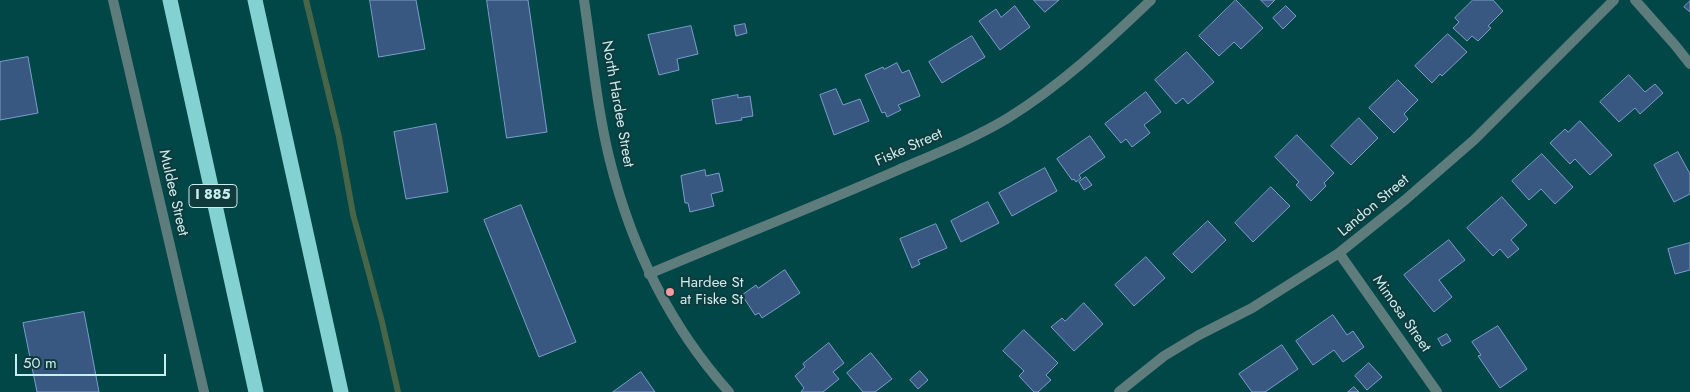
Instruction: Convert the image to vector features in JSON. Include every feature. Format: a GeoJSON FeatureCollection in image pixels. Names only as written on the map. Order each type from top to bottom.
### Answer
{"type":"FeatureCollection","features":[{"type":"Feature","properties":{"kind":"highway","name":"I 885"},"geometry":{"type":"LineString","coordinates":[[170,0],[256,392]]}},
{"type":"Feature","properties":{"kind":"highway"},"geometry":{"type":"LineString","coordinates":[[255,0],[341,392]]}},
{"type":"Feature","properties":{"kind":"street","name":"Muldee Street"},"geometry":{"type":"LineString","coordinates":[[113,0],[204,392]]}},
{"type":"Feature","properties":{"kind":"street","name":"North Hardee Street"},"geometry":{"type":"LineString","coordinates":[[584,0],[597,90],[610,161],[632,232],[649,274],[675,322],[729,392]]}},
{"type":"Feature","properties":{"kind":"street","name":"Fiske Street"},"geometry":{"type":"LineString","coordinates":[[649,274],[850,191],[968,139],[1007,118],[1054,87],[1099,50],[1151,0]]}},
{"type":"Feature","properties":{"kind":"street","name":"Landon Street"},"geometry":{"type":"LineString","coordinates":[[1119,392],[1164,356],[1199,334],[1252,308],[1339,253],[1405,200],[1474,140],[1614,0]]}},
{"type":"Feature","properties":{"kind":"street"},"geometry":{"type":"LineString","coordinates":[[1635,0],[1690,64]]}},
{"type":"Feature","properties":{"kind":"street","name":"Mimosa Street"},"geometry":{"type":"LineString","coordinates":[[1339,253],[1437,392]]}},
{"type":"Feature","properties":{"kind":"building"},"geometry":{"type":"Polygon","coordinates":[[[370,0],[416,0],[425,49],[379,57],[370,0]]]}},
{"type":"Feature","properties":{"kind":"building"},"geometry":{"type":"Polygon","coordinates":[[[487,0],[528,0],[547,132],[507,138],[487,0]]]}},
{"type":"Feature","properties":{"kind":"building"},"geometry":{"type":"Polygon","coordinates":[[[1034,0],[1059,0],[1045,12],[1034,0]]]}},
{"type":"Feature","properties":{"kind":"building"},"geometry":{"type":"Polygon","coordinates":[[[1236,0],[1263,28],[1241,49],[1234,42],[1219,56],[1199,36],[1236,0]]]}},
{"type":"Feature","properties":{"kind":"building"},"geometry":{"type":"Polygon","coordinates":[[[1261,0],[1275,0],[1268,7],[1261,0]]]}},
{"type":"Feature","properties":{"kind":"building"},"geometry":{"type":"Polygon","coordinates":[[[1473,0],[1493,0],[1503,11],[1488,26],[1491,28],[1478,41],[1472,36],[1467,41],[1453,28],[1459,22],[1455,18],[1473,0]]]}},
{"type":"Feature","properties":{"kind":"building"},"geometry":{"type":"Polygon","coordinates":[[[1690,1],[1690,12],[1684,7],[1690,1]]]}},
{"type":"Feature","properties":{"kind":"building"},"geometry":{"type":"Polygon","coordinates":[[[1015,6],[1030,27],[1000,50],[979,21],[996,9],[1001,17],[1015,6]]]}},
{"type":"Feature","properties":{"kind":"building"},"geometry":{"type":"Polygon","coordinates":[[[1286,6],[1296,16],[1283,29],[1273,18],[1286,6]]]}},
{"type":"Feature","properties":{"kind":"building"},"geometry":{"type":"Polygon","coordinates":[[[745,24],[747,33],[736,36],[734,26],[745,24]]]}},
{"type":"Feature","properties":{"kind":"building"},"geometry":{"type":"Polygon","coordinates":[[[691,26],[698,54],[677,59],[679,70],[659,75],[648,35],[691,26]]]}},
{"type":"Feature","properties":{"kind":"building"},"geometry":{"type":"Polygon","coordinates":[[[1448,34],[1467,52],[1432,83],[1415,66],[1448,34]]]}},
{"type":"Feature","properties":{"kind":"building"},"geometry":{"type":"Polygon","coordinates":[[[972,36],[985,57],[942,83],[929,62],[972,36]]]}},
{"type":"Feature","properties":{"kind":"building"},"geometry":{"type":"Polygon","coordinates":[[[1187,52],[1214,82],[1188,104],[1183,98],[1176,104],[1155,80],[1187,52]]]}},
{"type":"Feature","properties":{"kind":"building"},"geometry":{"type":"Polygon","coordinates":[[[28,57],[38,113],[0,120],[0,62],[28,57]]]}},
{"type":"Feature","properties":{"kind":"building"},"geometry":{"type":"Polygon","coordinates":[[[897,63],[902,73],[909,70],[920,96],[898,105],[901,110],[887,117],[885,112],[882,113],[865,75],[897,63]]]}},
{"type":"Feature","properties":{"kind":"building"},"geometry":{"type":"Polygon","coordinates":[[[1629,75],[1645,92],[1655,84],[1663,93],[1640,114],[1635,108],[1619,122],[1600,102],[1629,75]]]}},
{"type":"Feature","properties":{"kind":"building"},"geometry":{"type":"Polygon","coordinates":[[[1398,80],[1418,100],[1404,114],[1408,119],[1394,133],[1369,108],[1398,80]]]}},
{"type":"Feature","properties":{"kind":"building"},"geometry":{"type":"Polygon","coordinates":[[[836,89],[843,105],[860,99],[869,121],[834,135],[820,95],[836,89]]]}},
{"type":"Feature","properties":{"kind":"building"},"geometry":{"type":"Polygon","coordinates":[[[1146,92],[1161,112],[1144,125],[1150,133],[1132,147],[1126,139],[1121,143],[1105,124],[1146,92]]]}},
{"type":"Feature","properties":{"kind":"building"},"geometry":{"type":"Polygon","coordinates":[[[738,95],[738,98],[750,96],[753,116],[741,118],[742,120],[716,124],[712,100],[738,95]]]}},
{"type":"Feature","properties":{"kind":"building"},"geometry":{"type":"Polygon","coordinates":[[[1359,118],[1378,138],[1351,165],[1331,146],[1359,118]]]}},
{"type":"Feature","properties":{"kind":"building"},"geometry":{"type":"Polygon","coordinates":[[[1580,121],[1612,155],[1590,175],[1575,159],[1570,164],[1550,143],[1565,129],[1568,132],[1580,121]]]}},
{"type":"Feature","properties":{"kind":"building"},"geometry":{"type":"Polygon","coordinates":[[[436,124],[448,192],[406,199],[394,132],[436,124]]]}},
{"type":"Feature","properties":{"kind":"building"},"geometry":{"type":"Polygon","coordinates":[[[1297,135],[1334,173],[1324,183],[1326,186],[1311,201],[1296,185],[1299,182],[1275,157],[1297,135]]]}},
{"type":"Feature","properties":{"kind":"building"},"geometry":{"type":"Polygon","coordinates":[[[1090,136],[1105,157],[1079,175],[1081,178],[1076,182],[1074,179],[1072,180],[1057,159],[1090,136]]]}},
{"type":"Feature","properties":{"kind":"building"},"geometry":{"type":"Polygon","coordinates":[[[1678,152],[1690,174],[1690,194],[1674,202],[1654,165],[1678,152]]]}},
{"type":"Feature","properties":{"kind":"building"},"geometry":{"type":"Polygon","coordinates":[[[1542,154],[1573,187],[1555,204],[1541,189],[1529,200],[1512,181],[1542,154]]]}},
{"type":"Feature","properties":{"kind":"building"},"geometry":{"type":"Polygon","coordinates":[[[1045,168],[1057,191],[1012,216],[999,193],[1045,168]]]}},
{"type":"Feature","properties":{"kind":"building"},"geometry":{"type":"Polygon","coordinates":[[[705,170],[706,176],[719,173],[723,191],[711,194],[714,206],[690,212],[688,203],[685,203],[681,176],[705,170]]]}},
{"type":"Feature","properties":{"kind":"building"},"geometry":{"type":"Polygon","coordinates":[[[1086,177],[1092,185],[1084,190],[1079,182],[1086,177]]]}},
{"type":"Feature","properties":{"kind":"building"},"geometry":{"type":"Polygon","coordinates":[[[1271,187],[1290,206],[1253,242],[1235,223],[1271,187]]]}},
{"type":"Feature","properties":{"kind":"building"},"geometry":{"type":"Polygon","coordinates":[[[1502,197],[1527,225],[1511,240],[1519,249],[1508,258],[1500,249],[1493,256],[1467,228],[1502,197]]]}},
{"type":"Feature","properties":{"kind":"building"},"geometry":{"type":"Polygon","coordinates":[[[988,202],[999,223],[961,242],[951,221],[988,202]]]}},
{"type":"Feature","properties":{"kind":"building"},"geometry":{"type":"Polygon","coordinates":[[[521,205],[576,342],[539,357],[484,220],[521,205]]]}},
{"type":"Feature","properties":{"kind":"building"},"geometry":{"type":"Polygon","coordinates":[[[1208,221],[1226,240],[1192,273],[1173,254],[1208,221]]]}},
{"type":"Feature","properties":{"kind":"building"},"geometry":{"type":"Polygon","coordinates":[[[936,224],[947,248],[918,260],[920,264],[912,268],[900,239],[936,224]]]}},
{"type":"Feature","properties":{"kind":"building"},"geometry":{"type":"Polygon","coordinates":[[[1449,240],[1465,260],[1439,280],[1452,297],[1434,312],[1404,275],[1449,240]]]}},
{"type":"Feature","properties":{"kind":"building"},"geometry":{"type":"Polygon","coordinates":[[[1690,243],[1690,270],[1675,274],[1668,249],[1690,243]]]}},
{"type":"Feature","properties":{"kind":"building"},"geometry":{"type":"Polygon","coordinates":[[[1146,257],[1165,278],[1134,306],[1115,285],[1146,257]]]}},
{"type":"Feature","properties":{"kind":"building"},"geometry":{"type":"Polygon","coordinates":[[[785,270],[800,293],[762,318],[759,313],[755,315],[742,295],[756,285],[758,288],[785,270]]]}},
{"type":"Feature","properties":{"kind":"building"},"geometry":{"type":"Polygon","coordinates":[[[1084,303],[1103,324],[1074,351],[1051,327],[1062,318],[1065,321],[1084,303]]]}},
{"type":"Feature","properties":{"kind":"building"},"geometry":{"type":"Polygon","coordinates":[[[84,312],[99,392],[37,392],[23,323],[84,312]]]}},
{"type":"Feature","properties":{"kind":"building"},"geometry":{"type":"Polygon","coordinates":[[[1333,315],[1347,335],[1353,331],[1364,347],[1343,362],[1334,350],[1313,365],[1296,341],[1333,315]]]}},
{"type":"Feature","properties":{"kind":"building"},"geometry":{"type":"Polygon","coordinates":[[[1498,326],[1527,369],[1500,388],[1478,356],[1481,355],[1472,342],[1498,326]]]}},
{"type":"Feature","properties":{"kind":"building"},"geometry":{"type":"Polygon","coordinates":[[[1024,330],[1058,363],[1046,375],[1051,380],[1038,392],[1034,392],[1019,376],[1024,371],[1003,351],[1024,330]]]}},
{"type":"Feature","properties":{"kind":"building"},"geometry":{"type":"Polygon","coordinates":[[[1447,334],[1451,341],[1442,346],[1438,339],[1447,334]]]}},
{"type":"Feature","properties":{"kind":"building"},"geometry":{"type":"Polygon","coordinates":[[[829,343],[844,363],[833,372],[839,379],[823,392],[801,392],[804,388],[795,376],[805,367],[803,364],[829,343]]]}},
{"type":"Feature","properties":{"kind":"building"},"geometry":{"type":"Polygon","coordinates":[[[1282,345],[1298,369],[1265,392],[1252,392],[1239,374],[1282,345]]]}},
{"type":"Feature","properties":{"kind":"building"},"geometry":{"type":"Polygon","coordinates":[[[871,353],[892,379],[875,392],[863,392],[847,373],[871,353]]]}},
{"type":"Feature","properties":{"kind":"building"},"geometry":{"type":"Polygon","coordinates":[[[1369,363],[1382,377],[1367,390],[1355,376],[1369,363]]]}},
{"type":"Feature","properties":{"kind":"building"},"geometry":{"type":"Polygon","coordinates":[[[920,371],[928,380],[918,389],[910,380],[920,371]]]}},
{"type":"Feature","properties":{"kind":"building"},"geometry":{"type":"Polygon","coordinates":[[[641,372],[655,392],[613,392],[641,372]]]}},
{"type":"Feature","properties":{"kind":"building"},"geometry":{"type":"Polygon","coordinates":[[[1354,387],[1359,392],[1348,392],[1354,387]]]}},
{"type":"Feature","properties":{"kind":"waterway"},"geometry":{"type":"LineString","coordinates":[[306,0],[339,137],[353,214],[382,322],[398,392]]}},
{"type":"Feature","properties":{"kind":"place","name":"Hardee St at Fiske St"},"geometry":{"type":"Point","coordinates":[670,292]}}]}
